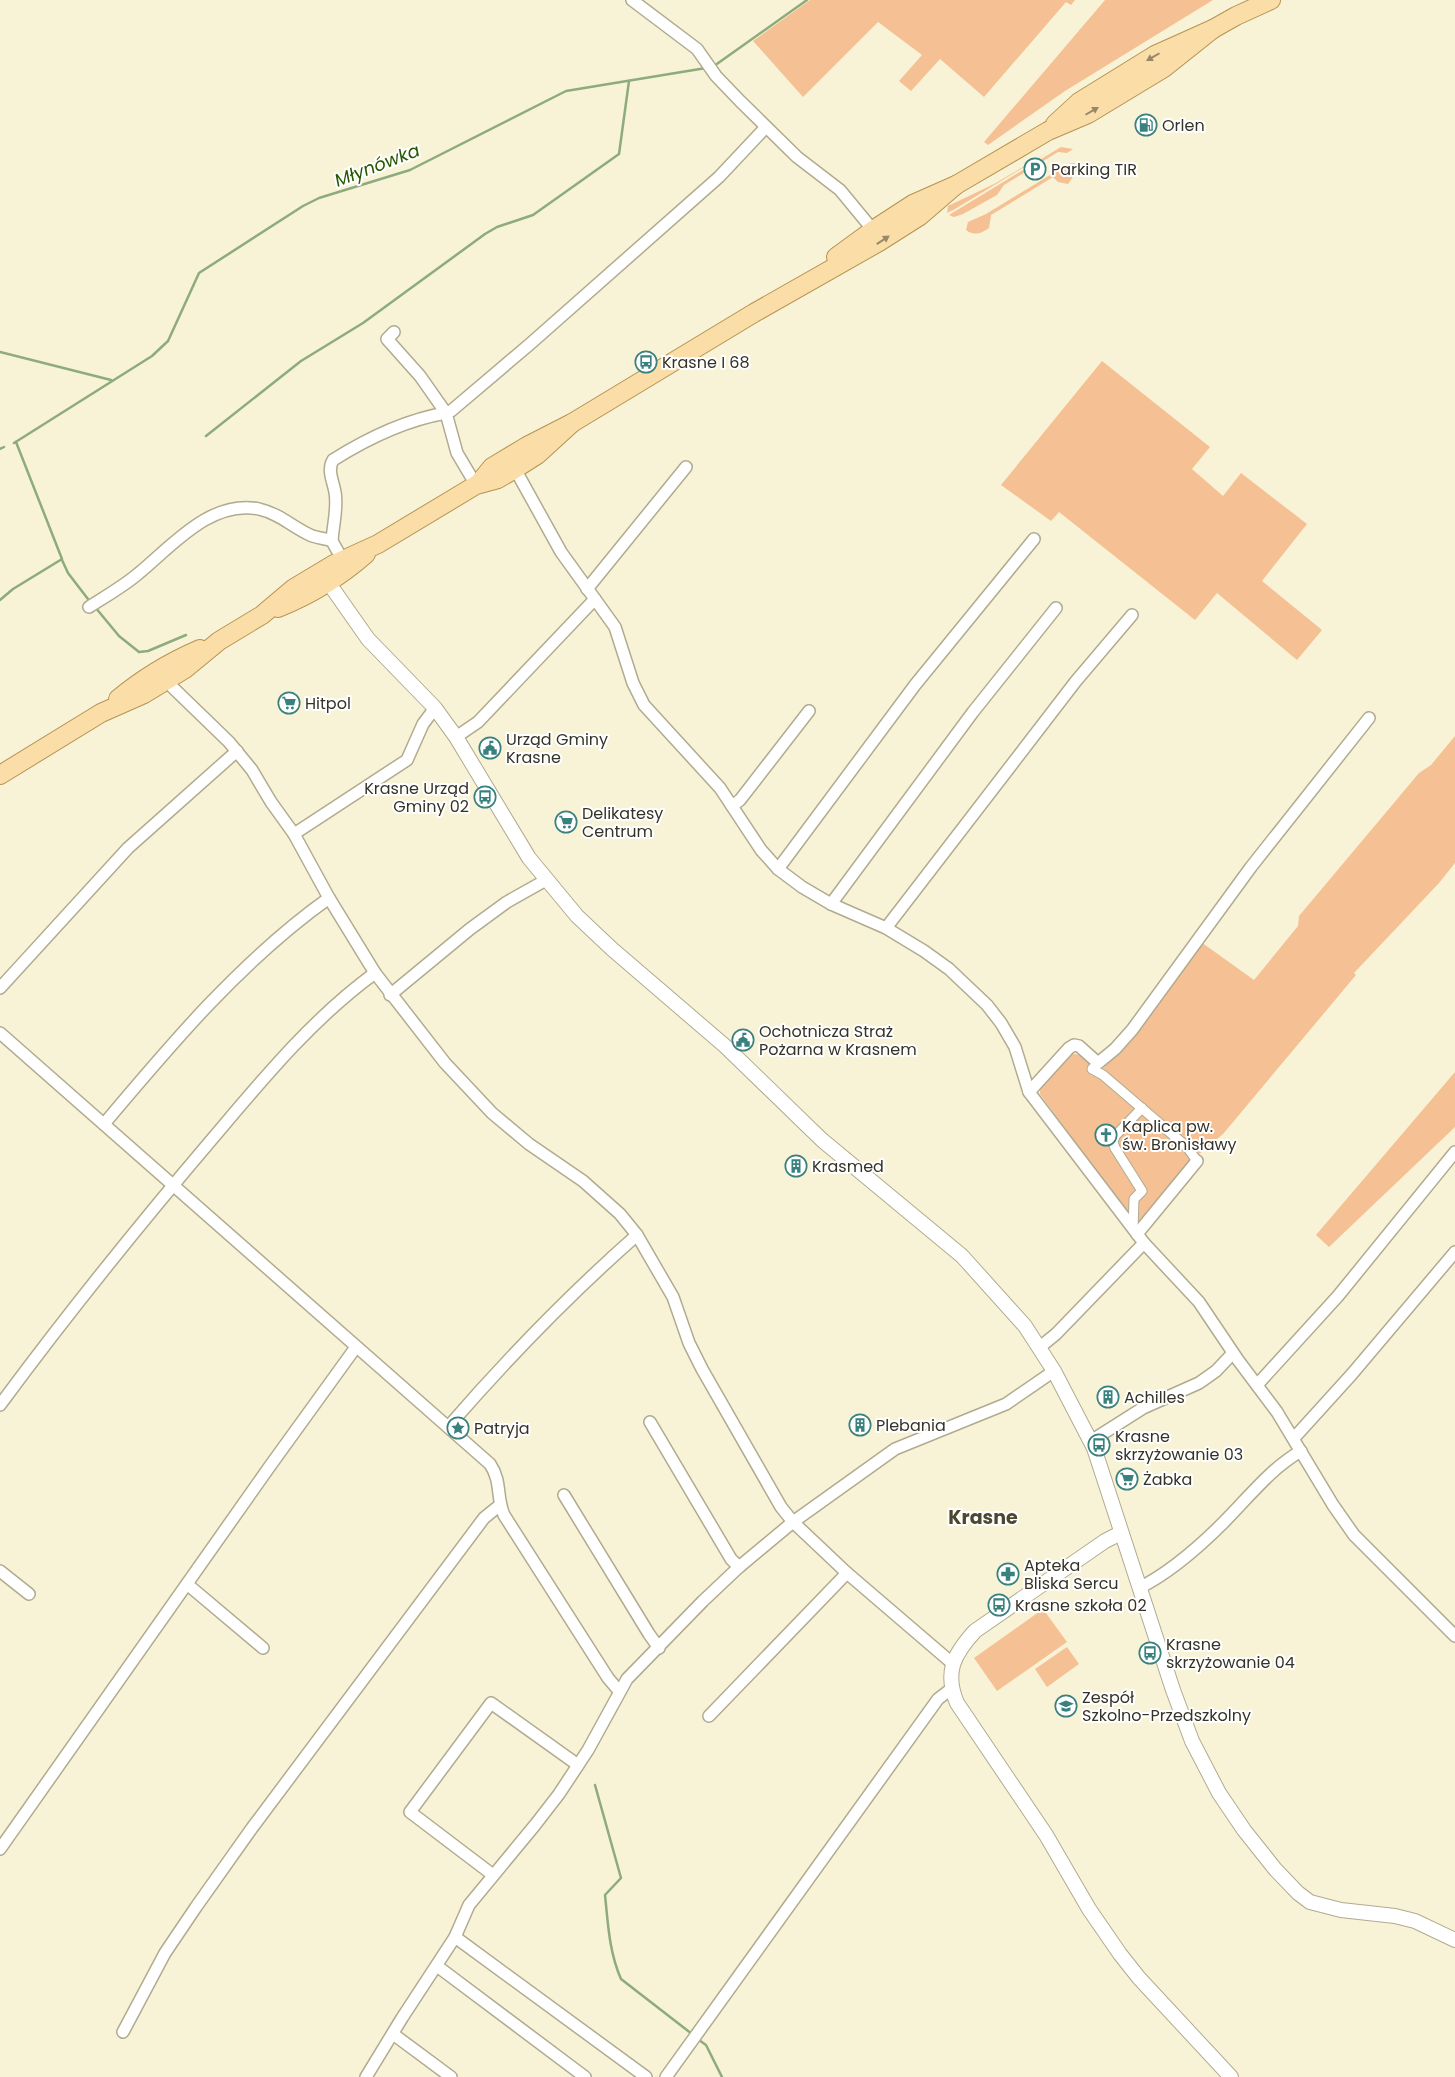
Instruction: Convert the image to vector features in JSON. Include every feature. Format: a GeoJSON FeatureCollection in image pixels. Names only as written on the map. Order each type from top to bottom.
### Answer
{"type":"FeatureCollection","features":[{"type":"Feature","properties":{"kind":"main road"},"geometry":{"type":"LineString","coordinates":[[1236,16],[1255,0]]}},
{"type":"Feature","properties":{"kind":"main road"},"geometry":{"type":"LineString","coordinates":[[794,289],[873,230],[913,204],[956,186],[1048,131],[1088,114],[1164,68],[1213,29],[1271,0]]}},
{"type":"Feature","properties":{"kind":"main road"},"geometry":{"type":"LineString","coordinates":[[262,615],[294,588],[338,561],[378,544],[477,484],[496,464],[572,423],[794,289],[879,242],[920,216],[956,186]]}},
{"type":"Feature","properties":{"kind":"main road"},"geometry":{"type":"LineString","coordinates":[[477,484],[498,479],[537,455],[572,423]]}},
{"type":"Feature","properties":{"kind":"main road"},"geometry":{"type":"LineString","coordinates":[[0,775],[101,713],[144,680],[179,658],[219,641],[262,615],[300,599],[348,570],[378,544]]}},
{"type":"Feature","properties":{"kind":"main road"},"geometry":{"type":"LineString","coordinates":[[101,713],[144,694],[166,681],[185,669],[219,641]]}},
{"type":"Feature","properties":{"kind":"street"},"geometry":{"type":"LineString","coordinates":[[632,0],[688,40],[705,59],[716,76],[797,157],[840,190],[873,230]]}},
{"type":"Feature","properties":{"kind":"street"},"geometry":{"type":"LineString","coordinates":[[328,582],[330,571],[338,561],[332,540],[336,510],[330,466],[333,460],[402,423],[451,411],[719,177],[766,127]]}},
{"type":"Feature","properties":{"kind":"street"},"geometry":{"type":"LineString","coordinates":[[394,332],[387,339],[420,376],[446,413],[457,454],[477,484]]}},
{"type":"Feature","properties":{"kind":"street"},"geometry":{"type":"LineString","coordinates":[[515,469],[527,446]]}},
{"type":"Feature","properties":{"kind":"street"},"geometry":{"type":"LineString","coordinates":[[496,464],[506,464],[515,469],[555,542],[615,628],[633,683],[644,705],[720,788],[761,850],[778,869],[802,887],[832,904],[886,928],[924,951],[949,970],[987,1005],[1001,1023],[1014,1047],[1030,1092],[1138,1235],[1199,1302],[1294,1438],[1333,1505],[1354,1535],[1455,1636]]}},
{"type":"Feature","properties":{"kind":"street"},"geometry":{"type":"LineString","coordinates":[[587,589],[686,467]]}},
{"type":"Feature","properties":{"kind":"street"},"geometry":{"type":"LineString","coordinates":[[89,607],[122,586],[184,534],[212,516],[231,508],[256,509],[276,513],[311,535],[332,540]]}},
{"type":"Feature","properties":{"kind":"street"},"geometry":{"type":"LineString","coordinates":[[778,869],[916,685],[1034,540]]}},
{"type":"Feature","properties":{"kind":"street"},"geometry":{"type":"LineString","coordinates":[[307,580],[317,579],[328,582],[368,639],[435,708],[456,737],[529,858],[546,880],[592,931],[725,1046],[822,1140],[962,1256],[1025,1326],[1054,1371],[1091,1441],[1172,1690],[1192,1741],[1219,1793],[1244,1830],[1275,1869],[1298,1893],[1310,1902],[1341,1910],[1403,1918],[1434,1929],[1455,1940]]}},
{"type":"Feature","properties":{"kind":"street"},"geometry":{"type":"LineString","coordinates":[[456,737],[478,722],[596,599]]}},
{"type":"Feature","properties":{"kind":"street"},"geometry":{"type":"LineString","coordinates":[[832,904],[972,712],[1056,608]]}},
{"type":"Feature","properties":{"kind":"street"},"geometry":{"type":"LineString","coordinates":[[886,928],[1076,681],[1132,615]]}},
{"type":"Feature","properties":{"kind":"street"},"geometry":{"type":"LineString","coordinates":[[166,681],[171,667],[179,658]]}},
{"type":"Feature","properties":{"kind":"street"},"geometry":{"type":"LineString","coordinates":[[144,680],[166,681],[237,751],[252,770],[271,802],[294,834],[329,898],[374,973],[445,1063],[492,1113],[529,1144],[583,1181],[620,1214],[637,1235],[673,1297],[689,1343],[702,1370],[781,1507],[793,1522],[847,1573],[952,1663]]}},
{"type":"Feature","properties":{"kind":"street"},"geometry":{"type":"LineString","coordinates":[[294,834],[406,760],[422,724],[435,708]]}},
{"type":"Feature","properties":{"kind":"street"},"geometry":{"type":"LineString","coordinates":[[732,806],[740,800],[809,711]]}},
{"type":"Feature","properties":{"kind":"street"},"geometry":{"type":"LineString","coordinates":[[1040,1347],[1056,1334],[1197,1161],[1187,1147],[1104,1075],[1092,1069],[1115,1049],[1144,1014],[1251,867],[1369,718]]}},
{"type":"Feature","properties":{"kind":"street"},"geometry":{"type":"LineString","coordinates":[[0,988],[128,848],[237,751]]}},
{"type":"Feature","properties":{"kind":"street"},"geometry":{"type":"LineString","coordinates":[[390,995],[507,902],[546,880]]}},
{"type":"Feature","properties":{"kind":"street"},"geometry":{"type":"LineString","coordinates":[[104,1124],[227,985],[329,898]]}},
{"type":"Feature","properties":{"kind":"street"},"geometry":{"type":"LineString","coordinates":[[0,1405],[55,1330],[173,1185],[285,1053],[374,973]]}},
{"type":"Feature","properties":{"kind":"street"},"geometry":{"type":"LineString","coordinates":[[0,1033],[490,1464],[496,1474],[499,1485],[500,1505],[504,1515],[602,1670],[620,1691]]}},
{"type":"Feature","properties":{"kind":"street"},"geometry":{"type":"LineString","coordinates":[[1030,1092],[1069,1048],[1074,1045],[1080,1046],[1098,1063]]}},
{"type":"Feature","properties":{"kind":"street"},"geometry":{"type":"LineString","coordinates":[[1138,1235],[1134,1198],[1142,1191],[1113,1142],[1115,1136],[1142,1108]]}},
{"type":"Feature","properties":{"kind":"street"},"geometry":{"type":"LineString","coordinates":[[1257,1385],[1338,1296],[1455,1152]]}},
{"type":"Feature","properties":{"kind":"street"},"geometry":{"type":"LineString","coordinates":[[448,1427],[496,1372],[595,1272],[637,1235]]}},
{"type":"Feature","properties":{"kind":"street"},"geometry":{"type":"LineString","coordinates":[[1294,1438],[1358,1367],[1455,1252]]}},
{"type":"Feature","properties":{"kind":"street"},"geometry":{"type":"LineString","coordinates":[[0,1849],[356,1347]]}},
{"type":"Feature","properties":{"kind":"street"},"geometry":{"type":"LineString","coordinates":[[1091,1441],[1143,1408],[1198,1383],[1216,1371],[1233,1353]]}},
{"type":"Feature","properties":{"kind":"street"},"geometry":{"type":"LineString","coordinates":[[366,2077],[455,1937],[469,1904],[536,1826],[604,1724],[627,1679],[703,1601],[739,1567],[793,1522],[895,1449],[1006,1404],[1054,1371]]}},
{"type":"Feature","properties":{"kind":"street"},"geometry":{"type":"LineString","coordinates":[[650,1422],[731,1558],[739,1567]]}},
{"type":"Feature","properties":{"kind":"street"},"geometry":{"type":"LineString","coordinates":[[1139,1588],[1159,1578],[1190,1553],[1224,1522],[1270,1472],[1301,1451]]}},
{"type":"Feature","properties":{"kind":"street"},"geometry":{"type":"LineString","coordinates":[[564,1494],[659,1648]]}},
{"type":"Feature","properties":{"kind":"street"},"geometry":{"type":"LineString","coordinates":[[123,2032],[165,1953],[241,1844],[484,1518],[500,1505]]}},
{"type":"Feature","properties":{"kind":"street"},"geometry":{"type":"LineString","coordinates":[[1121,1533],[975,1631],[964,1643],[952,1663],[951,1689],[957,1703],[1046,1835],[1106,1936],[1139,1978],[1231,2077]]}},
{"type":"Feature","properties":{"kind":"street"},"geometry":{"type":"LineString","coordinates":[[0,1571],[29,1594]]}},
{"type":"Feature","properties":{"kind":"street"},"geometry":{"type":"LineString","coordinates":[[709,1716],[847,1573]]}},
{"type":"Feature","properties":{"kind":"street"},"geometry":{"type":"LineString","coordinates":[[187,1584],[263,1648]]}},
{"type":"Feature","properties":{"kind":"street"},"geometry":{"type":"LineString","coordinates":[[666,2077],[938,1699],[951,1689]]}},
{"type":"Feature","properties":{"kind":"street"},"geometry":{"type":"LineString","coordinates":[[493,1875],[410,1812],[491,1703],[578,1765]]}},
{"type":"Feature","properties":{"kind":"street"},"geometry":{"type":"LineString","coordinates":[[455,1937],[646,2077]]}},
{"type":"Feature","properties":{"kind":"street"},"geometry":{"type":"LineString","coordinates":[[437,1966],[585,2077]]}},
{"type":"Feature","properties":{"kind":"street"},"geometry":{"type":"LineString","coordinates":[[393,2034],[451,2077]]}},
{"type":"Feature","properties":{"kind":"shaded area"},"geometry":{"type":"Polygon","coordinates":[[[810,0],[1075,0],[1071,5],[1066,2],[984,97],[940,59],[911,91],[899,81],[922,55],[878,22],[803,97],[753,41],[810,0]]]}},
{"type":"Feature","properties":{"kind":"shaded area"},"geometry":{"type":"Polygon","coordinates":[[[1105,0],[1213,0],[1065,91],[988,145],[984,142],[1105,0]]]}},
{"type":"Feature","properties":{"kind":"shaded area"},"geometry":{"type":"Polygon","coordinates":[[[1061,147],[1073,149],[1067,153],[1058,152],[1004,185],[997,195],[963,214],[954,217],[949,215],[1061,147]]]}},
{"type":"Feature","properties":{"kind":"shaded area"},"geometry":{"type":"Polygon","coordinates":[[[1052,150],[947,213],[948,206],[994,184],[1052,150]]]}},
{"type":"Feature","properties":{"kind":"shaded area"},"geometry":{"type":"Polygon","coordinates":[[[1074,163],[1077,165],[1077,171],[1068,184],[1058,182],[1053,177],[991,215],[989,228],[986,230],[975,234],[966,230],[968,222],[986,214],[1068,164],[1074,163]]]}},
{"type":"Feature","properties":{"kind":"shaded area"},"geometry":{"type":"Polygon","coordinates":[[[1102,361],[1210,447],[1192,469],[1223,496],[1241,473],[1307,524],[1262,581],[1322,630],[1297,660],[1217,593],[1195,620],[1059,512],[1051,521],[1001,485],[1102,361]]]}},
{"type":"Feature","properties":{"kind":"shaded area"},"geometry":{"type":"Polygon","coordinates":[[[1455,736],[1455,863],[1439,883],[1354,973],[1356,975],[1223,1134],[1192,1160],[1141,1222],[1127,1214],[1040,1094],[1046,1078],[1068,1054],[1073,1053],[1082,1057],[1092,1067],[1101,1071],[1135,1032],[1201,942],[1254,980],[1298,926],[1299,916],[1419,773],[1431,765],[1455,736]]]}},
{"type":"Feature","properties":{"kind":"shaded area"},"geometry":{"type":"Polygon","coordinates":[[[1455,1072],[1455,1127],[1329,1247],[1316,1235],[1455,1072]]]}},
{"type":"Feature","properties":{"kind":"shaded area"},"geometry":{"type":"Polygon","coordinates":[[[1043,1609],[1067,1642],[997,1691],[974,1658],[1043,1609]]]}},
{"type":"Feature","properties":{"kind":"shaded area"},"geometry":{"type":"Polygon","coordinates":[[[1067,1647],[1079,1664],[1047,1687],[1035,1669],[1067,1647]]]}},
{"type":"Feature","properties":{"kind":"waterway","name":"Młynówka"},"geometry":{"type":"LineString","coordinates":[[714,66],[807,0]]}},
{"type":"Feature","properties":{"kind":"waterway","name":"Młynówka"},"geometry":{"type":"LineString","coordinates":[[14,443],[152,356],[168,341],[199,273],[303,206],[319,198],[410,170],[566,91],[706,68]]}},
{"type":"Feature","properties":{"kind":"waterway"},"geometry":{"type":"LineString","coordinates":[[206,436],[301,361],[363,323],[485,234],[497,227],[533,215],[619,154],[629,81]]}},
{"type":"Feature","properties":{"kind":"waterway"},"geometry":{"type":"LineString","coordinates":[[0,352],[111,380]]}},
{"type":"Feature","properties":{"kind":"waterway"},"geometry":{"type":"LineString","coordinates":[[0,600],[13,589],[62,559],[16,442]]}},
{"type":"Feature","properties":{"kind":"waterway","name":"Młynówka"},"geometry":{"type":"LineString","coordinates":[[0,449],[4,447]]}},
{"type":"Feature","properties":{"kind":"waterway"},"geometry":{"type":"LineString","coordinates":[[62,560],[68,573],[91,603]]}},
{"type":"Feature","properties":{"kind":"waterway"},"geometry":{"type":"LineString","coordinates":[[95,607],[119,636],[139,652],[148,651],[186,635]]}},
{"type":"Feature","properties":{"kind":"waterway"},"geometry":{"type":"LineString","coordinates":[[595,1785],[621,1878],[605,1895],[610,1937],[617,1969],[621,1979],[692,2034]]}},
{"type":"Feature","properties":{"kind":"waterway"},"geometry":{"type":"LineString","coordinates":[[699,2040],[706,2045],[722,2077]]}},
{"type":"Feature","properties":{"kind":"place","name":"Orlen"},"geometry":{"type":"Point","coordinates":[1146,125]}},
{"type":"Feature","properties":{"kind":"place","name":"Parking TIR"},"geometry":{"type":"Point","coordinates":[1035,169]}},
{"type":"Feature","properties":{"kind":"place","name":"Krasne I 68"},"geometry":{"type":"Point","coordinates":[646,362]}},
{"type":"Feature","properties":{"kind":"place","name":"Hitpol"},"geometry":{"type":"Point","coordinates":[289,703]}},
{"type":"Feature","properties":{"kind":"place","name":"Urząd Gminy Krasne"},"geometry":{"type":"Point","coordinates":[490,748]}},
{"type":"Feature","properties":{"kind":"place","name":"Krasne Urząd Gminy 02"},"geometry":{"type":"Point","coordinates":[485,797]}},
{"type":"Feature","properties":{"kind":"place","name":"Delikatesy Centrum"},"geometry":{"type":"Point","coordinates":[566,822]}},
{"type":"Feature","properties":{"kind":"place","name":"Ochotnicza Straż Pożarna w Krasnem"},"geometry":{"type":"Point","coordinates":[743,1040]}},
{"type":"Feature","properties":{"kind":"place","name":"Kaplica pw. św. Bronisławy"},"geometry":{"type":"Point","coordinates":[1106,1135]}},
{"type":"Feature","properties":{"kind":"place","name":"Krasmed"},"geometry":{"type":"Point","coordinates":[796,1166]}},
{"type":"Feature","properties":{"kind":"place","name":"Achilles"},"geometry":{"type":"Point","coordinates":[1108,1397]}},
{"type":"Feature","properties":{"kind":"place","name":"Plebania"},"geometry":{"type":"Point","coordinates":[860,1425]}},
{"type":"Feature","properties":{"kind":"place","name":"Patryja"},"geometry":{"type":"Point","coordinates":[458,1428]}},
{"type":"Feature","properties":{"kind":"place","name":"Krasne skrzyżowanie 03"},"geometry":{"type":"Point","coordinates":[1099,1445]}},
{"type":"Feature","properties":{"kind":"place","name":"Żabka"},"geometry":{"type":"Point","coordinates":[1127,1479]}},
{"type":"Feature","properties":{"kind":"place","name":"Apteka Bliska Sercu"},"geometry":{"type":"Point","coordinates":[1008,1574]}},
{"type":"Feature","properties":{"kind":"place","name":"Krasne szkoła 02"},"geometry":{"type":"Point","coordinates":[999,1605]}},
{"type":"Feature","properties":{"kind":"place","name":"Krasne skrzyżowanie 04"},"geometry":{"type":"Point","coordinates":[1150,1653]}},
{"type":"Feature","properties":{"kind":"place","name":"Zespół Szkolno-Przedszkolny"},"geometry":{"type":"Point","coordinates":[1066,1706]}},
{"type":"Feature","properties":{"kind":"district","name":"Krasne"},"geometry":{"type":"Point","coordinates":[983,1517]}}]}
